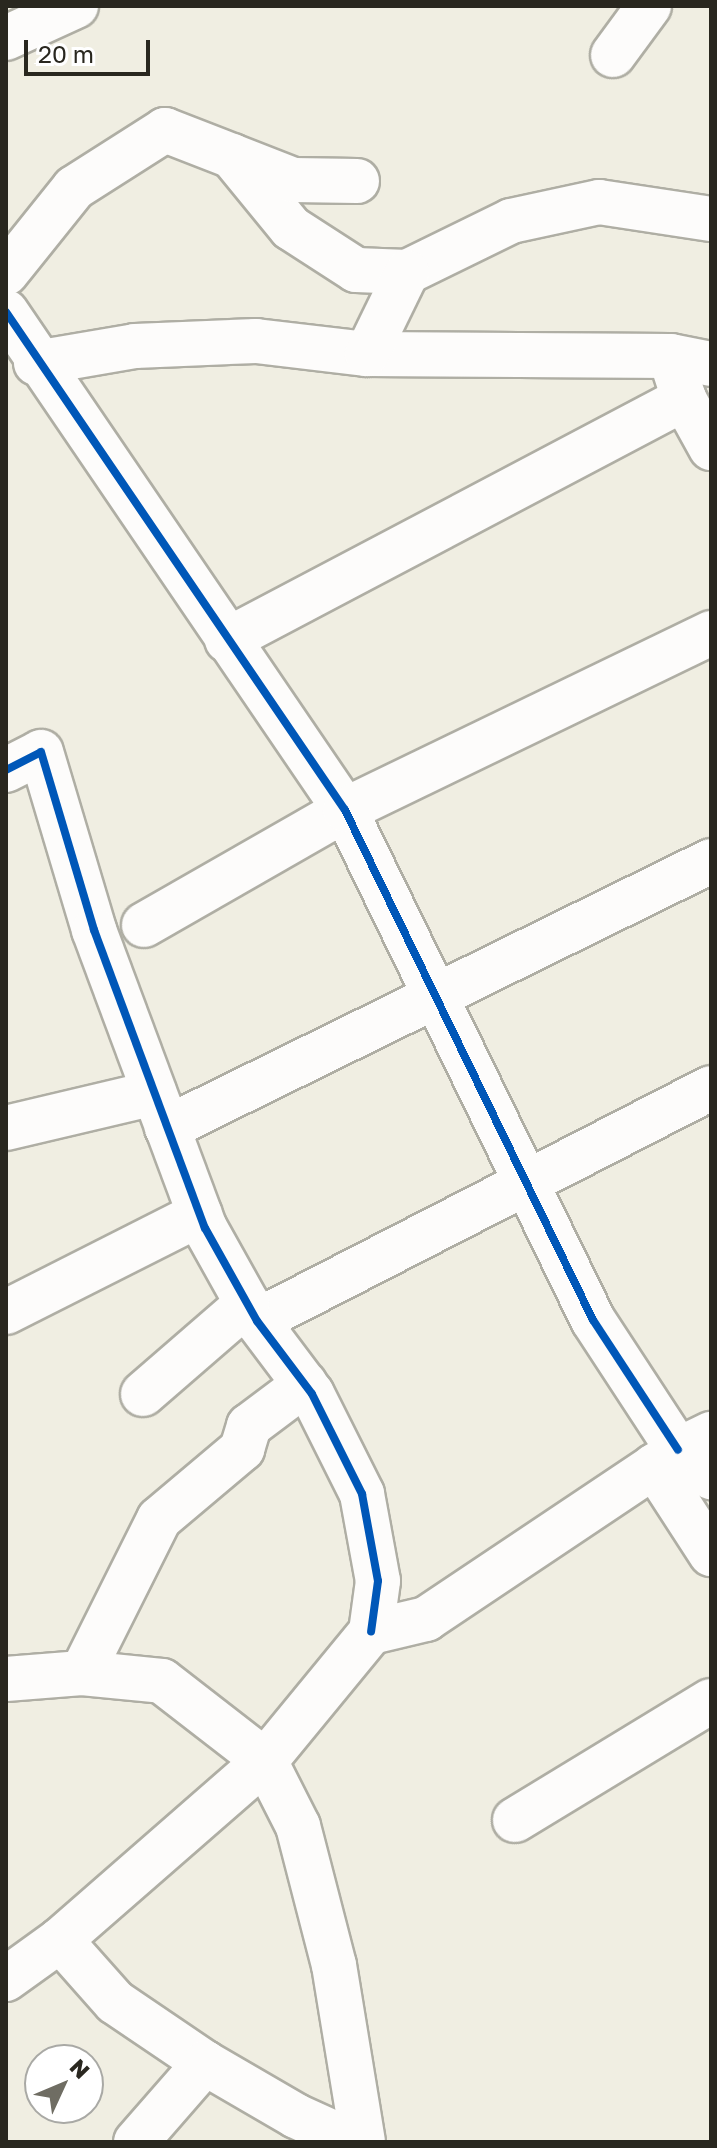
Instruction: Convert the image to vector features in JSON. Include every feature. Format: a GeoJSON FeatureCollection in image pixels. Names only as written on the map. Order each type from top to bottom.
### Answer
{"type":"FeatureCollection","features":[{"type":"Feature","properties":{"kind":"street"},"geometry":{"type":"LineString","coordinates":[[6,38],[76,6]]}},
{"type":"Feature","properties":{"kind":"street"},"geometry":{"type":"LineString","coordinates":[[613,55],[649,6]]}},
{"type":"Feature","properties":{"kind":"street"},"geometry":{"type":"LineString","coordinates":[[6,273],[74,188],[165,130],[293,180],[357,181]]}},
{"type":"Feature","properties":{"kind":"street"},"geometry":{"type":"LineString","coordinates":[[232,156],[291,228],[356,270],[407,272],[511,221],[599,202],[711,219]]}},
{"type":"Feature","properties":{"kind":"street"},"geometry":{"type":"LineString","coordinates":[[367,354],[407,272]]}},
{"type":"Feature","properties":{"kind":"street"},"geometry":{"type":"LineString","coordinates":[[6,312],[36,363],[345,810],[593,1320],[689,1454],[711,1554]]}},
{"type":"Feature","properties":{"kind":"street"},"geometry":{"type":"LineString","coordinates":[[36,363],[135,346],[256,341],[367,354],[691,360],[684,399],[711,448]]}},
{"type":"Feature","properties":{"kind":"street"},"geometry":{"type":"LineString","coordinates":[[227,640],[684,399]]}},
{"type":"Feature","properties":{"kind":"street"},"geometry":{"type":"LineString","coordinates":[[144,925],[345,810],[711,633]]}},
{"type":"Feature","properties":{"kind":"street"},"geometry":{"type":"LineString","coordinates":[[6,770],[41,752],[94,930],[200,1214],[252,1313],[305,1384],[362,1494],[378,1581],[371,1632],[265,1761],[60,1940],[6,1979]]}},
{"type":"Feature","properties":{"kind":"street"},"geometry":{"type":"LineString","coordinates":[[6,1128],[160,1110],[433,993],[711,861]]}},
{"type":"Feature","properties":{"kind":"street"},"geometry":{"type":"LineString","coordinates":[[143,1394],[252,1313],[711,1088]]}},
{"type":"Feature","properties":{"kind":"street"},"geometry":{"type":"LineString","coordinates":[[6,1312],[200,1214]]}},
{"type":"Feature","properties":{"kind":"street"},"geometry":{"type":"LineString","coordinates":[[82,1673],[159,1519],[242,1449],[249,1426],[305,1384]]}},
{"type":"Feature","properties":{"kind":"street"},"geometry":{"type":"LineString","coordinates":[[371,1632],[426,1619],[689,1454]]}},
{"type":"Feature","properties":{"kind":"street"},"geometry":{"type":"LineString","coordinates":[[6,1679],[82,1673],[162,1681],[265,1761],[298,1826],[330,1949],[363,2142]]}},
{"type":"Feature","properties":{"kind":"street"},"geometry":{"type":"LineString","coordinates":[[515,1820],[711,1701]]}},
{"type":"Feature","properties":{"kind":"street"},"geometry":{"type":"LineString","coordinates":[[60,1940],[115,2002],[205,2063],[296,2116],[353,2142]]}},
{"type":"Feature","properties":{"kind":"street"},"geometry":{"type":"LineString","coordinates":[[136,2142],[205,2063]]}},
{"type":"Feature","properties":{"kind":"cycle path"},"geometry":{"type":"LineString","coordinates":[[6,312],[345,810],[593,1320],[678,1450]]}},
{"type":"Feature","properties":{"kind":"cycle path"},"geometry":{"type":"LineString","coordinates":[[6,770],[41,752],[94,930],[205,1228],[257,1321],[312,1394],[362,1494],[378,1581],[371,1632]]}}]}
